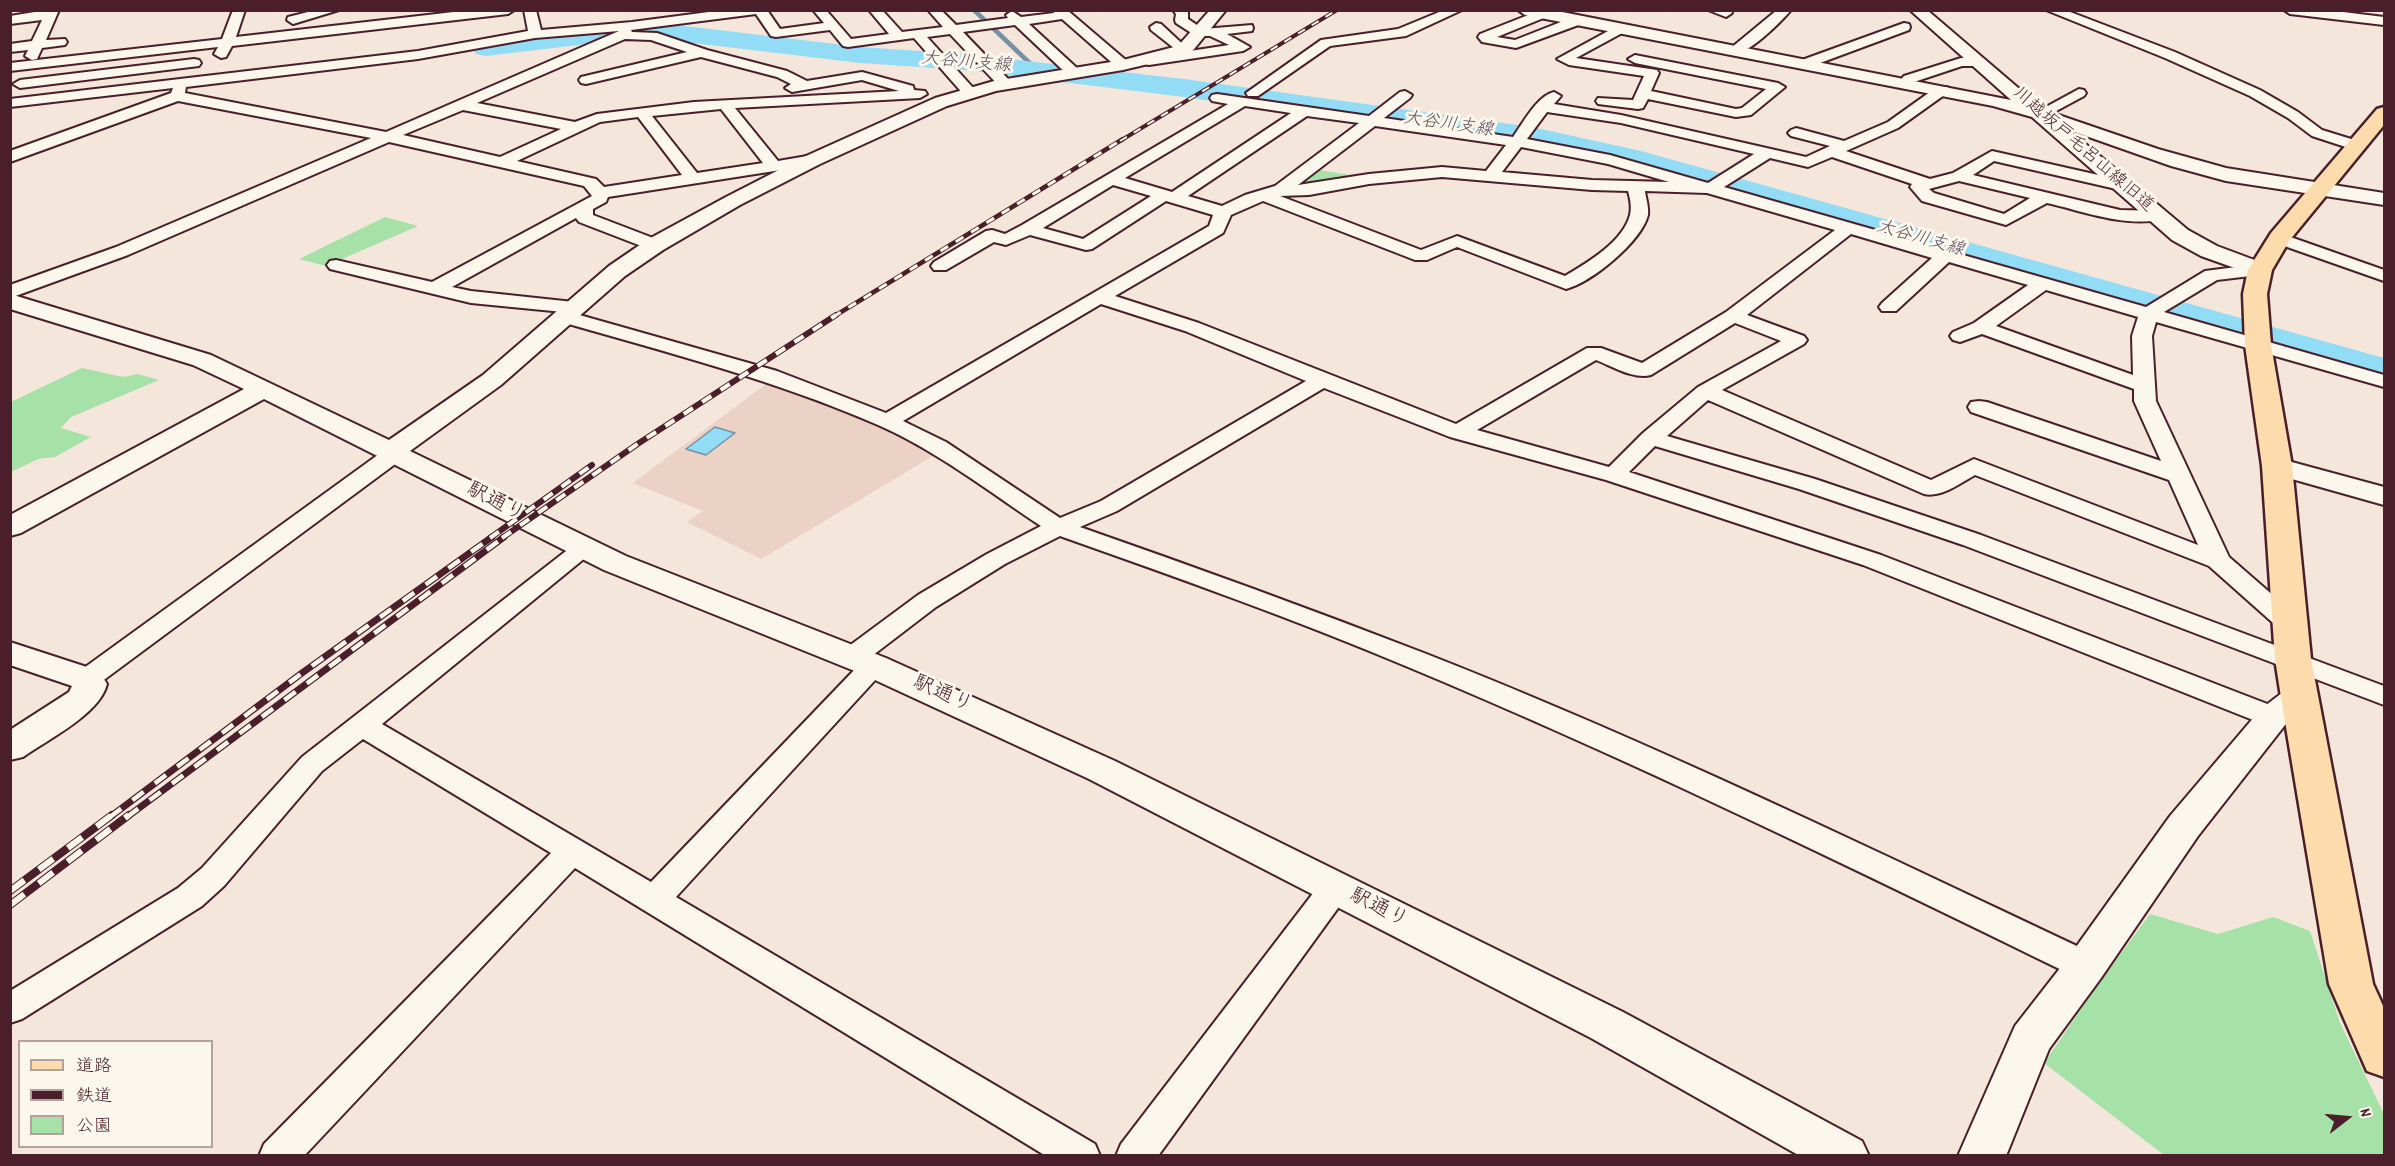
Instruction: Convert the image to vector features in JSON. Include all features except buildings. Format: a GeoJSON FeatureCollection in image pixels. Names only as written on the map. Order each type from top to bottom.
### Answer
{"type":"FeatureCollection","features":[{"type":"Feature","properties":{"kind":"main road"},"geometry":{"type":"LineString","coordinates":[[2385,113],[2279,238],[2259,270],[2255,294],[2257,336],[2277,466],[2290,624],[2288,691],[2351,984],[2385,1057]]}},
{"type":"Feature","properties":{"kind":"street"},"geometry":{"type":"LineString","coordinates":[[213,79],[218,60],[231,35],[239,10]]}},
{"type":"Feature","properties":{"kind":"street"},"geometry":{"type":"LineString","coordinates":[[10,67],[231,35],[281,26],[333,10]]}},
{"type":"Feature","properties":{"kind":"street"},"geometry":{"type":"LineString","coordinates":[[198,31],[231,35],[281,26],[351,45],[417,38],[476,26],[508,10]]}},
{"type":"Feature","properties":{"kind":"street"},"geometry":{"type":"LineString","coordinates":[[530,10],[535,34]]}},
{"type":"Feature","properties":{"kind":"street"},"geometry":{"type":"LineString","coordinates":[[12,300],[462,105],[627,30],[650,17],[759,10],[776,33],[833,26]]}},
{"type":"Feature","properties":{"kind":"street"},"geometry":{"type":"LineString","coordinates":[[819,10],[848,43],[1019,21],[1062,13],[1123,65]]}},
{"type":"Feature","properties":{"kind":"street"},"geometry":{"type":"LineString","coordinates":[[875,10],[900,37]]}},
{"type":"Feature","properties":{"kind":"street"},"geometry":{"type":"LineString","coordinates":[[934,10],[993,71],[1049,76],[1243,47],[1181,20],[1186,12]]}},
{"type":"Feature","properties":{"kind":"street"},"geometry":{"type":"LineString","coordinates":[[1007,10],[1074,73]]}},
{"type":"Feature","properties":{"kind":"street"},"geometry":{"type":"LineString","coordinates":[[1142,62],[1184,50],[1206,32],[1219,10]]}},
{"type":"Feature","properties":{"kind":"street"},"geometry":{"type":"LineString","coordinates":[[1456,10],[1401,33],[1326,43],[1253,93],[1378,116],[1521,136],[1610,160],[1718,183],[2257,336],[2385,381]]}},
{"type":"Feature","properties":{"kind":"street"},"geometry":{"type":"LineString","coordinates":[[1736,51],[1785,10]]}},
{"type":"Feature","properties":{"kind":"street","name":"川越坂戸毛呂山線旧道"},"geometry":{"type":"LineString","coordinates":[[1917,10],[2191,242],[2227,259],[2259,270]]}},
{"type":"Feature","properties":{"kind":"street"},"geometry":{"type":"LineString","coordinates":[[2052,10],[2180,60],[2255,93],[2293,115],[2317,133],[2358,146]]}},
{"type":"Feature","properties":{"kind":"street"},"geometry":{"type":"LineString","coordinates":[[2290,10],[2385,21]]}},
{"type":"Feature","properties":{"kind":"street"},"geometry":{"type":"LineString","coordinates":[[10,20],[52,13]]}},
{"type":"Feature","properties":{"kind":"street"},"geometry":{"type":"LineString","coordinates":[[10,103],[52,13]]}},
{"type":"Feature","properties":{"kind":"street"},"geometry":{"type":"LineString","coordinates":[[1576,16],[1516,45],[1497,42],[1485,37],[1541,14],[1576,16],[1619,29],[1808,63],[1995,101],[2040,114],[2131,147],[2206,169],[2269,183],[2385,199]]}},
{"type":"Feature","properties":{"kind":"street"},"geometry":{"type":"LineString","coordinates":[[13,155],[213,79],[282,71],[351,45],[401,16],[417,38]]}},
{"type":"Feature","properties":{"kind":"street"},"geometry":{"type":"LineString","coordinates":[[417,38],[476,26],[535,34],[594,24],[652,36],[702,53],[782,74],[806,86]]}},
{"type":"Feature","properties":{"kind":"street"},"geometry":{"type":"LineString","coordinates":[[281,26],[282,71]]}},
{"type":"Feature","properties":{"kind":"street"},"geometry":{"type":"LineString","coordinates":[[1156,27],[1184,50]]}},
{"type":"Feature","properties":{"kind":"street"},"geometry":{"type":"LineString","coordinates":[[1808,63],[1904,27]]}},
{"type":"Feature","properties":{"kind":"street"},"geometry":{"type":"LineString","coordinates":[[1206,32],[1247,28]]}},
{"type":"Feature","properties":{"kind":"street"},"geometry":{"type":"LineString","coordinates":[[1491,176],[1552,95],[1638,105],[1652,73],[1564,59],[1619,29]]}},
{"type":"Feature","properties":{"kind":"street"},"geometry":{"type":"LineString","coordinates":[[1624,50],[1647,34]]}},
{"type":"Feature","properties":{"kind":"street"},"geometry":{"type":"LineString","coordinates":[[918,35],[970,93]]}},
{"type":"Feature","properties":{"kind":"street"},"geometry":{"type":"LineString","coordinates":[[10,48],[78,40]]}},
{"type":"Feature","properties":{"kind":"street"},"geometry":{"type":"LineString","coordinates":[[586,80],[702,53]]}},
{"type":"Feature","properties":{"kind":"street"},"geometry":{"type":"LineString","coordinates":[[1604,65],[1617,55],[1778,87],[1746,112],[1736,113],[1644,94]]}},
{"type":"Feature","properties":{"kind":"street"},"geometry":{"type":"LineString","coordinates":[[20,84],[218,60]]}},
{"type":"Feature","properties":{"kind":"street"},"geometry":{"type":"LineString","coordinates":[[1905,83],[1909,79],[1961,62],[1978,62]]}},
{"type":"Feature","properties":{"kind":"street"},"geometry":{"type":"LineString","coordinates":[[694,106],[926,100],[970,93],[993,71]]}},
{"type":"Feature","properties":{"kind":"street"},"geometry":{"type":"LineString","coordinates":[[504,161],[597,118],[694,106],[862,76],[901,85],[926,100]]}},
{"type":"Feature","properties":{"kind":"street"},"geometry":{"type":"LineString","coordinates":[[10,103],[179,90],[590,182],[600,193]]}},
{"type":"Feature","properties":{"kind":"street"},"geometry":{"type":"LineString","coordinates":[[1543,107],[1621,119],[1808,162],[1893,125],[1942,90]]}},
{"type":"Feature","properties":{"kind":"street"},"geometry":{"type":"LineString","coordinates":[[2040,114],[2079,93]]}},
{"type":"Feature","properties":{"kind":"street"},"geometry":{"type":"LineString","coordinates":[[1113,180],[1223,212],[1272,192],[1405,95]]}},
{"type":"Feature","properties":{"kind":"street"},"geometry":{"type":"LineString","coordinates":[[1217,99],[1304,111],[1378,116]]}},
{"type":"Feature","properties":{"kind":"street"},"geometry":{"type":"LineString","coordinates":[[87,679],[472,396],[617,271],[655,245],[733,201],[926,100]]}},
{"type":"Feature","properties":{"kind":"street"},"geometry":{"type":"LineString","coordinates":[[940,266],[992,235],[1006,240],[1028,229],[1242,102]]}},
{"type":"Feature","properties":{"kind":"street"},"geometry":{"type":"LineString","coordinates":[[462,105],[576,127]]}},
{"type":"Feature","properties":{"kind":"street"},"geometry":{"type":"LineString","coordinates":[[725,105],[772,165]]}},
{"type":"Feature","properties":{"kind":"street"},"geometry":{"type":"LineString","coordinates":[[1028,229],[1086,245],[1170,196],[1304,111]]}},
{"type":"Feature","properties":{"kind":"street"},"geometry":{"type":"LineString","coordinates":[[642,112],[692,178]]}},
{"type":"Feature","properties":{"kind":"street"},"geometry":{"type":"LineString","coordinates":[[1796,133],[1927,183]]}},
{"type":"Feature","properties":{"kind":"street"},"geometry":{"type":"LineString","coordinates":[[1718,183],[1768,152]]}},
{"type":"Feature","properties":{"kind":"street"},"geometry":{"type":"LineString","coordinates":[[2044,196],[2006,220],[1928,197],[1918,188],[1927,183],[1959,176],[1992,156],[2125,186]]}},
{"type":"Feature","properties":{"kind":"street"},"geometry":{"type":"LineString","coordinates":[[600,193],[813,160]]}},
{"type":"Feature","properties":{"kind":"street"},"geometry":{"type":"LineString","coordinates":[[1272,192],[1309,190],[1369,179],[1442,171],[1636,187],[1718,183],[1849,227],[2044,283],[2158,308]]}},
{"type":"Feature","properties":{"kind":"street"},"geometry":{"type":"LineString","coordinates":[[1959,176],[2120,215],[2157,215]]}},
{"type":"Feature","properties":{"kind":"street"},"geometry":{"type":"LineString","coordinates":[[1272,192],[1421,256],[1457,241],[1566,283],[1579,276],[1627,238],[1640,213],[1636,187]]}},
{"type":"Feature","properties":{"kind":"street"},"geometry":{"type":"LineString","coordinates":[[434,289],[600,198],[600,193]]}},
{"type":"Feature","properties":{"kind":"street"},"geometry":{"type":"LineString","coordinates":[[584,207],[585,218],[655,245]]}},
{"type":"Feature","properties":{"kind":"street"},"geometry":{"type":"LineString","coordinates":[[887,421],[1217,229],[1223,212]]}},
{"type":"Feature","properties":{"kind":"street"},"geometry":{"type":"LineString","coordinates":[[1458,432],[1594,352],[1644,371],[1733,316],[1849,227]]}},
{"type":"Feature","properties":{"kind":"street"},"geometry":{"type":"LineString","coordinates":[[2279,238],[2385,276]]}},
{"type":"Feature","properties":{"kind":"street"},"geometry":{"type":"LineString","coordinates":[[1889,307],[1946,255]]}},
{"type":"Feature","properties":{"kind":"street"},"geometry":{"type":"LineString","coordinates":[[336,265],[471,297],[570,312],[770,375],[887,421],[938,447],[1058,527],[1163,564],[1406,656],[1602,739],[1783,821],[2086,966]]}},
{"type":"Feature","properties":{"kind":"street"},"geometry":{"type":"LineString","coordinates":[[2218,561],[2145,401],[2142,336],[2158,308],[2212,275],[2259,270]]}},
{"type":"Feature","properties":{"kind":"street"},"geometry":{"type":"LineString","coordinates":[[1960,336],[1981,327],[2044,283]]}},
{"type":"Feature","properties":{"kind":"street"},"geometry":{"type":"LineString","coordinates":[[1097,297],[1192,327],[1407,414],[1458,432],[1614,474],[1872,560],[2288,691],[2385,696]]}},
{"type":"Feature","properties":{"kind":"street","name":"駅通り"},"geometry":{"type":"LineString","coordinates":[[12,300],[202,360],[615,564],[863,662],[1102,770],[1607,1025],[1845,1155]]}},
{"type":"Feature","properties":{"kind":"street"},"geometry":{"type":"LineString","coordinates":[[1614,474],[1650,438],[1705,391],[1797,340],[1733,316]]}},
{"type":"Feature","properties":{"kind":"street"},"geometry":{"type":"LineString","coordinates":[[1981,327],[2145,386]]}},
{"type":"Feature","properties":{"kind":"street"},"geometry":{"type":"LineString","coordinates":[[2257,336],[2385,363]]}},
{"type":"Feature","properties":{"kind":"street"},"geometry":{"type":"LineString","coordinates":[[653,901],[863,662],[927,601],[996,559],[1058,527],[1109,506],[1324,379]]}},
{"type":"Feature","properties":{"kind":"street"},"geometry":{"type":"LineString","coordinates":[[10,527],[264,389]]}},
{"type":"Feature","properties":{"kind":"street"},"geometry":{"type":"LineString","coordinates":[[1705,391],[1932,489],[1974,466],[2218,561],[2290,624]]}},
{"type":"Feature","properties":{"kind":"street"},"geometry":{"type":"LineString","coordinates":[[1979,407],[2178,475]]}},
{"type":"Feature","properties":{"kind":"street"},"geometry":{"type":"LineString","coordinates":[[1650,438],[1807,484],[1972,540],[2288,691]]}},
{"type":"Feature","properties":{"kind":"street"},"geometry":{"type":"LineString","coordinates":[[2277,466],[2385,496]]}},
{"type":"Feature","properties":{"kind":"street"},"geometry":{"type":"LineString","coordinates":[[10,1009],[190,897],[213,877],[312,764],[584,549]]}},
{"type":"Feature","properties":{"kind":"street"},"geometry":{"type":"LineString","coordinates":[[10,653],[87,679],[90,684],[88,692],[81,700],[10,747]]}},
{"type":"Feature","properties":{"kind":"street"},"geometry":{"type":"LineString","coordinates":[[1982,1155],[2031,1039],[2086,966],[2184,826],[2288,691]]}},
{"type":"Feature","properties":{"kind":"street"},"geometry":{"type":"LineString","coordinates":[[362,725],[1081,1155]]}},
{"type":"Feature","properties":{"kind":"street"},"geometry":{"type":"LineString","coordinates":[[278,1155],[571,852]]}},
{"type":"Feature","properties":{"kind":"street"},"geometry":{"type":"LineString","coordinates":[[1135,1155],[1335,888]]}},
{"type":"Feature","properties":{"kind":"shaded area"},"geometry":{"type":"Polygon","coordinates":[[[770,381],[882,427],[938,453],[761,559],[687,522],[703,511],[633,483],[770,381]]]}},
{"type":"Feature","properties":{"kind":"green space"},"geometry":{"type":"Polygon","coordinates":[[[1313,169],[1356,176],[1293,189],[1313,169]]]}},
{"type":"Feature","properties":{"kind":"green space"},"geometry":{"type":"Polygon","coordinates":[[[385,217],[418,226],[326,266],[299,259],[385,217]]]}},
{"type":"Feature","properties":{"kind":"green space"},"geometry":{"type":"Polygon","coordinates":[[[82,368],[123,377],[138,374],[159,380],[71,417],[61,428],[91,437],[55,457],[38,459],[11,472],[11,402],[82,368]]]}},
{"type":"Feature","properties":{"kind":"green space"},"geometry":{"type":"Polygon","coordinates":[[[2150,914],[2218,934],[2273,917],[2310,931],[2340,1023],[2384,1114],[2384,1155],[2164,1155],[2044,1063],[2150,914]]]}},
{"type":"Feature","properties":{"kind":"water"},"geometry":{"type":"Polygon","coordinates":[[[715,427],[735,433],[706,455],[686,449],[715,427]]]}},
{"type":"Feature","properties":{"kind":"waterway"},"geometry":{"type":"LineString","coordinates":[[974,10],[1037,70]]}},
{"type":"Feature","properties":{"kind":"waterway","name":"大谷川支線"},"geometry":{"type":"LineString","coordinates":[[486,48],[604,34],[677,33],[860,55],[965,62],[1184,88],[1532,137],[1629,158],[2384,371]]}},
{"type":"Feature","properties":{"kind":"railway"},"geometry":{"type":"LineString","coordinates":[[1120,141],[1337,10]]}},
{"type":"Feature","properties":{"kind":"railway"},"geometry":{"type":"LineString","coordinates":[[833,317],[1123,139]]}},
{"type":"Feature","properties":{"kind":"railway"},"geometry":{"type":"LineString","coordinates":[[502,538],[639,443],[836,315]]}},
{"type":"Feature","properties":{"kind":"railway"},"geometry":{"type":"LineString","coordinates":[[490,538],[592,465]]}},
{"type":"Feature","properties":{"kind":"railway"},"geometry":{"type":"LineString","coordinates":[[110,817],[302,673],[492,537]]}},
{"type":"Feature","properties":{"kind":"railway"},"geometry":{"type":"LineString","coordinates":[[127,817],[504,537]]}},
{"type":"Feature","properties":{"kind":"railway"},"geometry":{"type":"LineString","coordinates":[[10,891],[112,815]]}},
{"type":"Feature","properties":{"kind":"railway"},"geometry":{"type":"LineString","coordinates":[[10,905],[129,815]]}}]}
